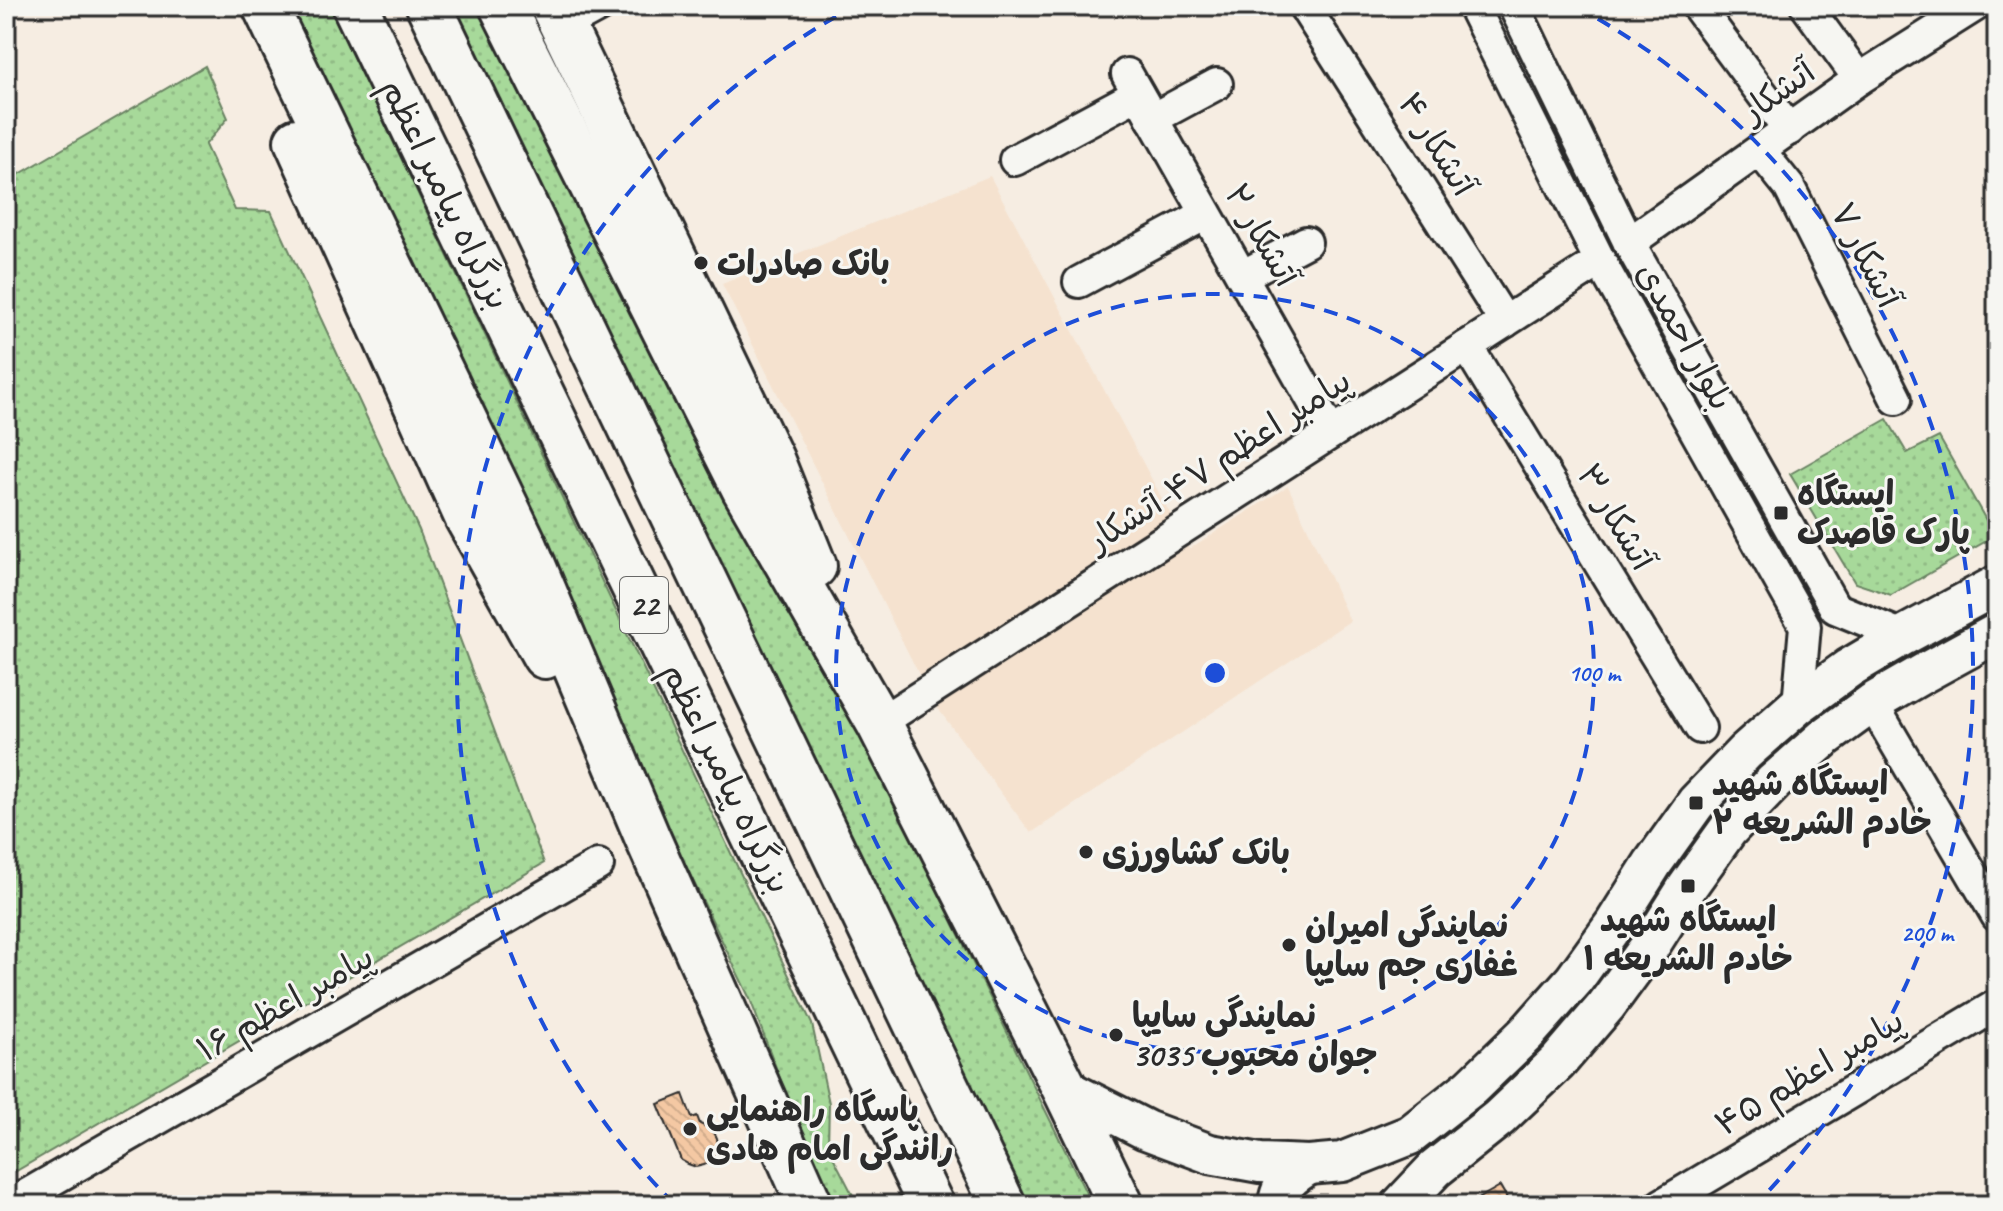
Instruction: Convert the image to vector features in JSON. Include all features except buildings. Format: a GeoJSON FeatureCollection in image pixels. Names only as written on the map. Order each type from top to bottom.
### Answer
{"type":"FeatureCollection","features":[{"type":"Feature","properties":{"kind":"highway"},"geometry":{"type":"LineString","coordinates":[[236,6],[467,517],[648,839]]}},
{"type":"Feature","properties":{"kind":"highway"},"geometry":{"type":"LineString","coordinates":[[265,6],[524,544],[648,839],[810,1205]]}},
{"type":"Feature","properties":{"kind":"highway","name":"بزرگراه پیامبر اعظم"},"geometry":{"type":"LineString","coordinates":[[355,6],[931,1205]]}},
{"type":"Feature","properties":{"kind":"highway","name":"بزرگراه پیامبر اعظم"},"geometry":{"type":"LineString","coordinates":[[429,6],[1003,1205]]}},
{"type":"Feature","properties":{"kind":"highway"},"geometry":{"type":"LineString","coordinates":[[502,6],[744,488],[879,723],[1121,1205]]}},
{"type":"Feature","properties":{"kind":"highway"},"geometry":{"type":"LineString","coordinates":[[572,13],[771,459],[879,723]]}},
{"type":"Feature","properties":{"kind":"street","name":"آتشکار ۴"},"geometry":{"type":"LineString","coordinates":[[1304,6],[1505,322]]}},
{"type":"Feature","properties":{"kind":"street","name":"بلوار احمدی"},"geometry":{"type":"LineString","coordinates":[[1473,6],[1600,261],[1805,626]]}},
{"type":"Feature","properties":{"kind":"street","name":"بلوار احمدی"},"geometry":{"type":"LineString","coordinates":[[1514,6],[1629,243],[1835,608]]}},
{"type":"Feature","properties":{"kind":"street"},"geometry":{"type":"LineString","coordinates":[[1697,6],[1789,130]]}},
{"type":"Feature","properties":{"kind":"street"},"geometry":{"type":"LineString","coordinates":[[1806,6],[1859,79]]}},
{"type":"Feature","properties":{"kind":"street","name":"آتشکار"},"geometry":{"type":"LineString","coordinates":[[1629,243],[1859,79],[1975,6]]}},
{"type":"Feature","properties":{"kind":"street"},"geometry":{"type":"LineString","coordinates":[[1015,160],[1139,96],[1217,84]]}},
{"type":"Feature","properties":{"kind":"street","name":"آتشکار ۲"},"geometry":{"type":"LineString","coordinates":[[1139,96],[1331,433]]}},
{"type":"Feature","properties":{"kind":"street","name":"آتشکار ۷"},"geometry":{"type":"LineString","coordinates":[[1760,151],[1789,187],[1896,399]]}},
{"type":"Feature","properties":{"kind":"street"},"geometry":{"type":"LineString","coordinates":[[1079,282],[1206,214]]}},
{"type":"Feature","properties":{"kind":"street"},"geometry":{"type":"LineString","coordinates":[[1242,276],[1306,242]]}},
{"type":"Feature","properties":{"kind":"street","name":"پیامبر اعظم ۴۷-آتشکار"},"geometry":{"type":"LineString","coordinates":[[879,723],[1600,261]]}},
{"type":"Feature","properties":{"kind":"street","name":"آتشکار ۳"},"geometry":{"type":"LineString","coordinates":[[1467,346],[1700,728]]}},
{"type":"Feature","properties":{"kind":"street"},"geometry":{"type":"LineString","coordinates":[[1065,1089],[1146,1130],[1210,1154],[1260,1163],[1309,1165],[1342,1162],[1410,1135],[1471,1087],[1527,1033],[1574,980],[1696,803],[1745,752],[1798,705],[1849,668],[1997,585]]}},
{"type":"Feature","properties":{"kind":"street"},"geometry":{"type":"LineString","coordinates":[[1798,705],[1805,626],[1820,624],[1835,608],[1903,636]]}},
{"type":"Feature","properties":{"kind":"street"},"geometry":{"type":"LineString","coordinates":[[1401,1205],[1435,1169],[1499,1118],[1558,1062],[1606,1006],[1650,946],[1728,830],[1774,782],[1824,738],[1872,703],[1997,633]]}},
{"type":"Feature","properties":{"kind":"street"},"geometry":{"type":"LineString","coordinates":[[1872,703],[1997,916]]}},
{"type":"Feature","properties":{"kind":"street","name":"پیامبر اعظم ۱۶"},"geometry":{"type":"LineString","coordinates":[[9,1205],[598,865]]}},
{"type":"Feature","properties":{"kind":"street","name":"پیامبر اعظم ۴۵"},"geometry":{"type":"LineString","coordinates":[[1661,1205],[1997,1005]]}},
{"type":"Feature","properties":{"kind":"street"},"geometry":{"type":"LineString","coordinates":[[1278,1205],[1278,1198],[1289,1178],[1309,1165]]}},
{"type":"Feature","properties":{"kind":"shaded area"},"geometry":{"type":"Polygon","coordinates":[[[990,176],[1189,549],[1288,486],[1350,621],[1031,833],[933,702],[722,284],[990,176]]]}},
{"type":"Feature","properties":{"kind":"green space"},"geometry":{"type":"Polygon","coordinates":[[[272,6],[329,6],[812,1024],[829,1103],[828,1147],[858,1205],[828,1205],[750,999],[272,6]]]}},
{"type":"Feature","properties":{"kind":"green space"},"geometry":{"type":"Polygon","coordinates":[[[450,6],[484,6],[681,414],[852,717],[1092,1205],[1025,1205],[450,6]]]}},
{"type":"Feature","properties":{"kind":"green space"},"geometry":{"type":"Polygon","coordinates":[[[205,66],[228,118],[205,145],[235,210],[271,211],[419,530],[544,863],[6,1177],[6,182],[205,66]]]}},
{"type":"Feature","properties":{"kind":"green space"},"geometry":{"type":"Polygon","coordinates":[[[1887,419],[1907,453],[1939,437],[1995,536],[1891,595],[1855,583],[1790,474],[1887,419]]]}},
{"type":"Feature","properties":{"kind":"place","name":"بانک صادرات"},"geometry":{"type":"Point","coordinates":[701,263]}},
{"type":"Feature","properties":{"kind":"place","name":"ایستگاه پارک قاصدک"},"geometry":{"type":"Point","coordinates":[1781,513]}},
{"type":"Feature","properties":{"kind":"place","name":"ایستگاه شهید خادم الشریعه ۲"},"geometry":{"type":"Point","coordinates":[1696,803]}},
{"type":"Feature","properties":{"kind":"place","name":"بانک کشاورزی"},"geometry":{"type":"Point","coordinates":[1086,852]}},
{"type":"Feature","properties":{"kind":"place","name":"ایستگاه شهید خادم الشریعه ۱"},"geometry":{"type":"Point","coordinates":[1688,886]}},
{"type":"Feature","properties":{"kind":"place","name":"نمایندگی امیران غفاری جم سایپا"},"geometry":{"type":"Point","coordinates":[1289,945]}},
{"type":"Feature","properties":{"kind":"place","name":"نمایندگی سایپا جوان محبوب 3035"},"geometry":{"type":"Point","coordinates":[1116,1035]}},
{"type":"Feature","properties":{"kind":"place","name":"پاسگاه راهنمایی رانندگی امام هادی"},"geometry":{"type":"Point","coordinates":[690,1129]}}]}
